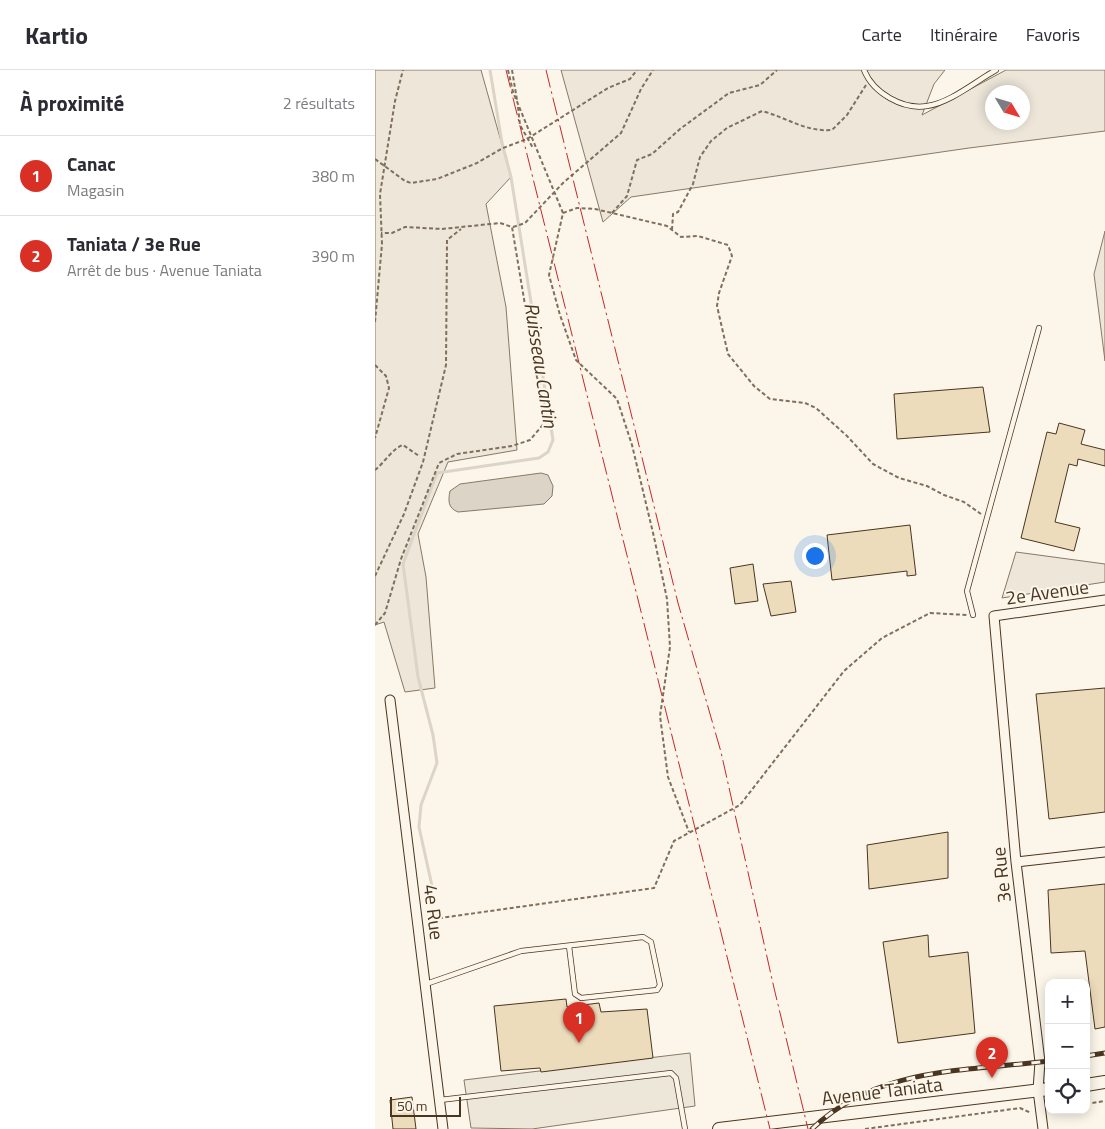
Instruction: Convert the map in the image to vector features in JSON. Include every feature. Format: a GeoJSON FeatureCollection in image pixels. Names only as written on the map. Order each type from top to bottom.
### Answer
{"type":"FeatureCollection","features":[{"type":"Feature","properties":{"kind":"main road"},"geometry":{"type":"LineString","coordinates":[[1090,1084],[1105,1082]]}},
{"type":"Feature","properties":{"kind":"main road","name":"Avenue Taniata"},"geometry":{"type":"LineString","coordinates":[[719,1129],[1043,1090]]}},
{"type":"Feature","properties":{"kind":"street","name":"2e Avenue"},"geometry":{"type":"LineString","coordinates":[[994,616],[1105,600]]}},
{"type":"Feature","properties":{"kind":"street","name":"3e Rue"},"geometry":{"type":"LineString","coordinates":[[994,616],[1016,862],[1043,1090],[1041,1113],[1043,1129]]}},
{"type":"Feature","properties":{"kind":"street","name":"4e Rue"},"geometry":{"type":"LineString","coordinates":[[390,700],[419,921],[443,1129]]}},
{"type":"Feature","properties":{"kind":"street"},"geometry":{"type":"LineString","coordinates":[[1016,862],[1105,852]]}},
{"type":"Feature","properties":{"kind":"lane"},"geometry":{"type":"LineString","coordinates":[[864,70],[868,78],[892,99],[927,106],[958,94],[996,70]]}},
{"type":"Feature","properties":{"kind":"lane"},"geometry":{"type":"LineString","coordinates":[[973,615],[967,590],[1039,328]]}},
{"type":"Feature","properties":{"kind":"lane"},"geometry":{"type":"LineString","coordinates":[[426,984],[521,951],[643,937],[651,942],[660,986],[657,990],[581,998],[575,994],[569,946]]}},
{"type":"Feature","properties":{"kind":"lane"},"geometry":{"type":"LineString","coordinates":[[440,1100],[671,1073],[676,1078],[685,1129]]}},
{"type":"Feature","properties":{"kind":"path"},"geometry":{"type":"LineString","coordinates":[[375,322],[378,301],[381,233],[380,194],[403,70]]}},
{"type":"Feature","properties":{"kind":"path"},"geometry":{"type":"LineString","coordinates":[[507,70],[517,104],[563,213],[549,275],[576,360],[617,399],[632,445],[667,599],[669,647],[660,716],[668,777],[689,832]]}},
{"type":"Feature","properties":{"kind":"path"},"geometry":{"type":"LineString","coordinates":[[513,70],[520,125],[530,137]]}},
{"type":"Feature","properties":{"kind":"path"},"geometry":{"type":"LineString","coordinates":[[375,159],[405,181],[425,182],[465,169],[503,148],[530,137],[608,88],[630,79],[637,70]]}},
{"type":"Feature","properties":{"kind":"path"},"geometry":{"type":"LineString","coordinates":[[381,233],[392,233],[405,227],[428,229],[500,223],[512,227],[525,223],[554,192],[621,133],[641,89],[653,70]]}},
{"type":"Feature","properties":{"kind":"path"},"geometry":{"type":"LineString","coordinates":[[612,214],[627,196],[637,160],[652,154],[680,129],[729,93],[760,85],[777,70]]}},
{"type":"Feature","properties":{"kind":"path"},"geometry":{"type":"LineString","coordinates":[[672,230],[673,214],[678,212],[693,184],[703,152],[711,141],[722,132],[762,112],[781,116],[809,129],[832,130],[847,115],[867,84],[868,78]]}},
{"type":"Feature","properties":{"kind":"path"},"geometry":{"type":"LineString","coordinates":[[563,213],[577,208],[595,209],[667,226],[681,237],[698,236],[723,242],[731,250],[732,256],[719,293],[717,306],[725,334],[726,348],[744,376],[764,396],[777,401],[805,403],[816,408],[847,436],[873,464],[899,478],[927,486],[944,495],[964,502],[987,518]]}},
{"type":"Feature","properties":{"kind":"path"},"geometry":{"type":"LineString","coordinates":[[375,576],[404,514],[428,446],[446,365],[447,240],[464,227]]}},
{"type":"Feature","properties":{"kind":"path"},"geometry":{"type":"LineString","coordinates":[[375,625],[385,614],[401,559],[439,463],[457,454],[479,452],[530,440],[545,421],[546,408],[537,377],[512,227]]}},
{"type":"Feature","properties":{"kind":"path"},"geometry":{"type":"LineString","coordinates":[[375,306],[378,301]]}},
{"type":"Feature","properties":{"kind":"path"},"geometry":{"type":"LineString","coordinates":[[375,365],[386,376],[389,388],[375,438]]}},
{"type":"Feature","properties":{"kind":"path"},"geometry":{"type":"LineString","coordinates":[[375,470],[385,462],[397,446],[403,445],[419,456]]}},
{"type":"Feature","properties":{"kind":"path"},"geometry":{"type":"LineString","coordinates":[[419,921],[654,888],[674,841],[739,805],[844,671],[882,638],[930,613],[973,615]]}},
{"type":"Feature","properties":{"kind":"path"},"geometry":{"type":"LineString","coordinates":[[1090,1103],[1105,1101]]}},
{"type":"Feature","properties":{"kind":"path","name":"Avenue Taniata"},"geometry":{"type":"LineString","coordinates":[[865,1129],[1020,1108],[1031,1113],[1041,1113]]}},
{"type":"Feature","properties":{"kind":"shaded area"},"geometry":{"type":"Polygon","coordinates":[[[375,70],[481,70],[511,177],[486,204],[506,307],[517,450],[448,462],[418,534],[426,577],[435,688],[405,692],[384,622],[375,625],[375,70]]]}},
{"type":"Feature","properties":{"kind":"shaded area"},"geometry":{"type":"Polygon","coordinates":[[[561,70],[945,70],[934,84],[922,115],[1006,70],[1105,70],[1105,131],[969,148],[631,197],[603,222],[561,70]]]}},
{"type":"Feature","properties":{"kind":"shaded area"},"geometry":{"type":"Polygon","coordinates":[[[1105,231],[1105,361],[1094,274],[1105,231]]]}},
{"type":"Feature","properties":{"kind":"shaded area"},"geometry":{"type":"Polygon","coordinates":[[[541,473],[548,475],[553,486],[552,496],[544,504],[458,512],[449,504],[450,491],[460,484],[541,473]]]}},
{"type":"Feature","properties":{"kind":"shaded area"},"geometry":{"type":"Polygon","coordinates":[[[1016,552],[1105,564],[1105,582],[1002,598],[1016,552]]]}},
{"type":"Feature","properties":{"kind":"shaded area"},"geometry":{"type":"Polygon","coordinates":[[[690,1053],[695,1106],[532,1129],[471,1128],[464,1080],[690,1053]]]}},
{"type":"Feature","properties":{"kind":"building"},"geometry":{"type":"Polygon","coordinates":[[[983,387],[990,432],[897,439],[894,394],[983,387]]]}},
{"type":"Feature","properties":{"kind":"building"},"geometry":{"type":"Polygon","coordinates":[[[1059,423],[1085,430],[1081,444],[1105,450],[1105,466],[1078,459],[1077,466],[1069,464],[1055,522],[1080,528],[1074,551],[1021,538],[1047,432],[1056,434],[1059,423]]]}},
{"type":"Feature","properties":{"kind":"building"},"geometry":{"type":"Polygon","coordinates":[[[910,525],[916,575],[907,576],[907,571],[832,580],[827,535],[910,525]]]}},
{"type":"Feature","properties":{"kind":"building"},"geometry":{"type":"Polygon","coordinates":[[[753,564],[758,601],[735,604],[730,568],[753,564]]]}},
{"type":"Feature","properties":{"kind":"building"},"geometry":{"type":"Polygon","coordinates":[[[791,581],[796,612],[771,616],[763,584],[791,581]]]}},
{"type":"Feature","properties":{"kind":"building"},"geometry":{"type":"Polygon","coordinates":[[[1105,688],[1105,812],[1049,819],[1036,694],[1105,688]]]}},
{"type":"Feature","properties":{"kind":"building"},"geometry":{"type":"Polygon","coordinates":[[[948,832],[948,878],[869,889],[867,845],[948,832]]]}},
{"type":"Feature","properties":{"kind":"building"},"geometry":{"type":"Polygon","coordinates":[[[1105,884],[1105,1027],[1095,1029],[1085,951],[1051,953],[1048,890],[1105,884]]]}},
{"type":"Feature","properties":{"kind":"building"},"geometry":{"type":"Polygon","coordinates":[[[928,935],[929,957],[968,952],[975,1033],[898,1043],[883,942],[928,935]]]}},
{"type":"Feature","properties":{"kind":"building"},"geometry":{"type":"Polygon","coordinates":[[[566,999],[567,1007],[599,1003],[601,1012],[647,1009],[653,1058],[541,1072],[540,1068],[501,1071],[494,1006],[566,999]]]}},
{"type":"Feature","properties":{"kind":"building"},"geometry":{"type":"Polygon","coordinates":[[[412,1097],[416,1129],[393,1129],[390,1100],[412,1097]]]}},
{"type":"Feature","properties":{"kind":"waterway","name":"Ruisseau Cantin"},"geometry":{"type":"LineString","coordinates":[[432,886],[419,827],[421,805],[437,763],[433,735],[418,677],[403,564],[437,473],[539,458],[548,452],[553,440],[511,177],[502,143],[490,70]]}},
{"type":"Feature","properties":{"kind":"railway"},"geometry":{"type":"LineString","coordinates":[[1090,1055],[1105,1053]]}},
{"type":"Feature","properties":{"kind":"railway"},"geometry":{"type":"LineString","coordinates":[[812,1129],[837,1109],[864,1094],[893,1083],[954,1071],[1045,1061]]}},
{"type":"Feature","properties":{"kind":"power"},"geometry":{"type":"LineString","coordinates":[[506,70],[770,1129]]}},
{"type":"Feature","properties":{"kind":"power"},"geometry":{"type":"LineString","coordinates":[[546,70],[678,603],[721,752],[808,1129]]}},
{"type":"Feature","properties":{"kind":"place","name":"Canac"},"geometry":{"type":"Point","coordinates":[579,1043]}},
{"type":"Feature","properties":{"kind":"place","name":"Taniata / 3e Rue"},"geometry":{"type":"Point","coordinates":[992,1078]}}]}
